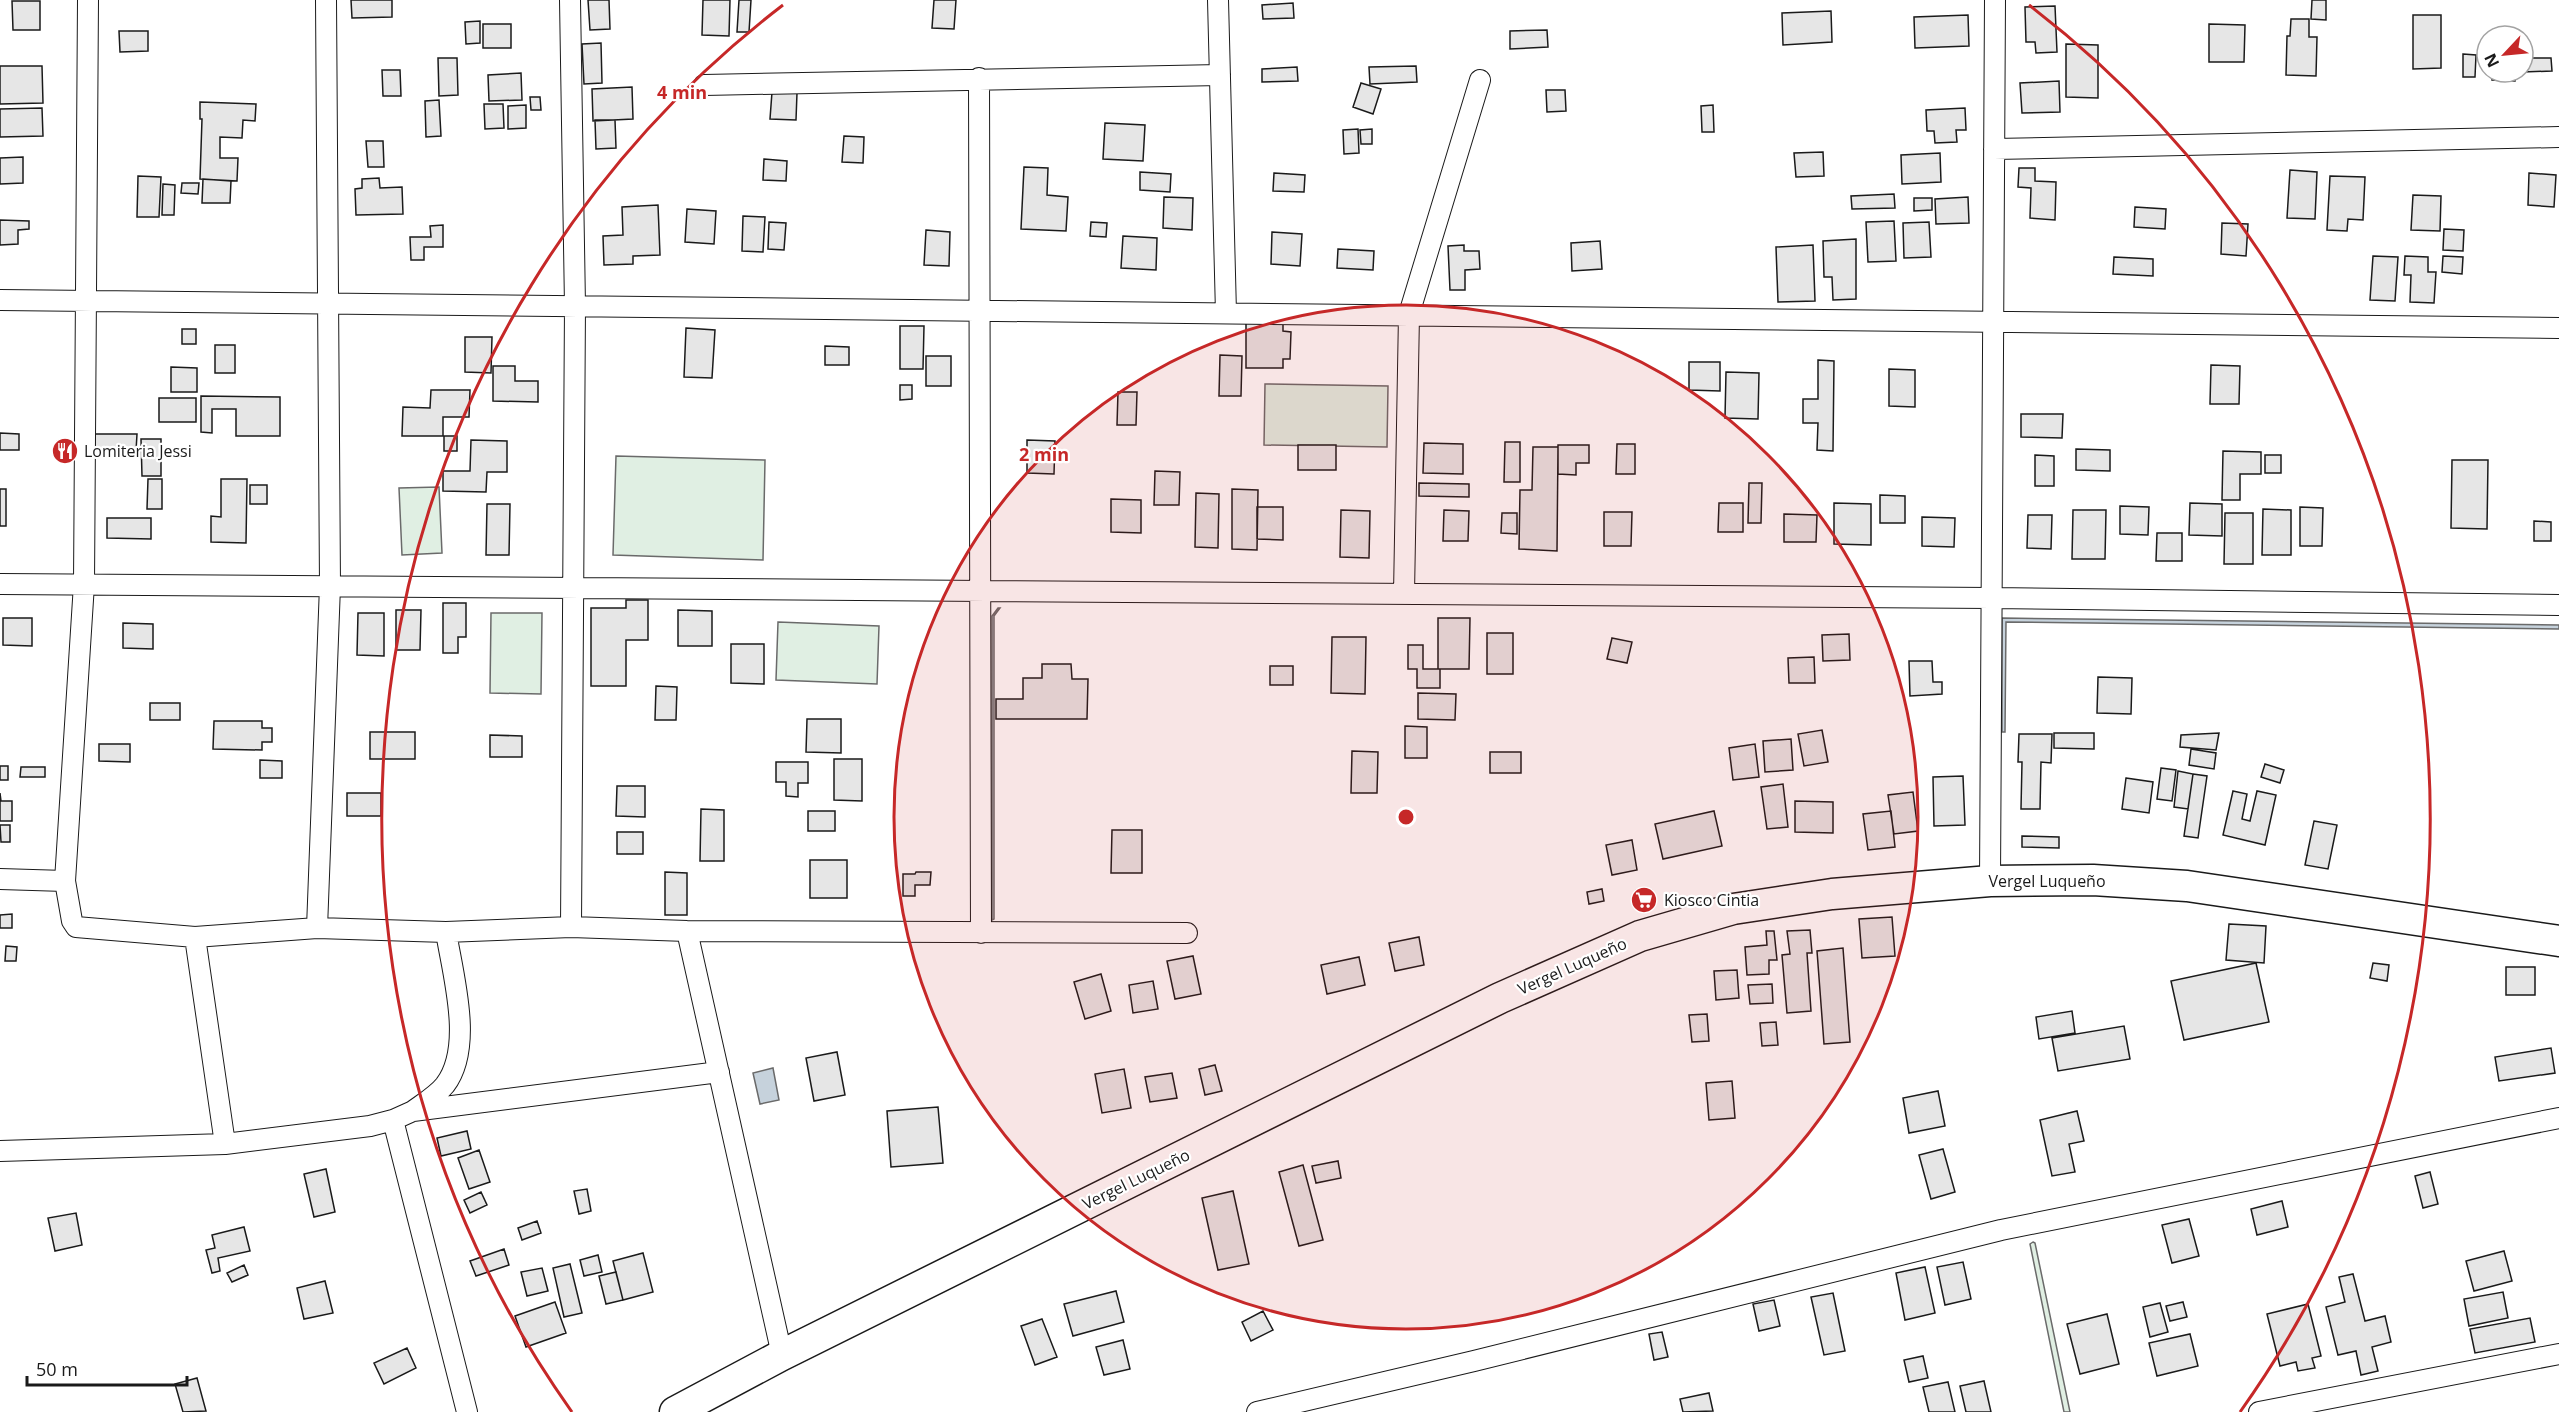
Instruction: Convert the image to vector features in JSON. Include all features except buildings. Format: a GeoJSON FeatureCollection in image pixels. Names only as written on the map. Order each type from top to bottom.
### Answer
{"type":"FeatureCollection","features":[{"type":"Feature","properties":{"kind":"main road","name":"Vergel Luqueño"},"geometry":{"type":"LineString","coordinates":[[675,1412],[782,1355],[1500,998],[1640,936],[1733,909],[1832,894],[1990,881],[2093,880],[2187,886],[2559,941]]}},
{"type":"Feature","properties":{"kind":"street"},"geometry":{"type":"LineString","coordinates":[[88,0],[88,300],[84,584],[65,881],[72,921],[76,927],[195,937],[317,928],[446,932],[571,927],[687,931],[1187,933]]}},
{"type":"Feature","properties":{"kind":"street"},"geometry":{"type":"LineString","coordinates":[[317,928],[330,586],[326,0]]}},
{"type":"Feature","properties":{"kind":"street"},"geometry":{"type":"LineString","coordinates":[[570,0],[575,306],[571,927]]}},
{"type":"Feature","properties":{"kind":"street"},"geometry":{"type":"LineString","coordinates":[[1218,0],[1226,313]]}},
{"type":"Feature","properties":{"kind":"street"},"geometry":{"type":"LineString","coordinates":[[1990,881],[1995,0]]}},
{"type":"Feature","properties":{"kind":"street"},"geometry":{"type":"LineString","coordinates":[[704,85],[1220,75]]}},
{"type":"Feature","properties":{"kind":"street"},"geometry":{"type":"LineString","coordinates":[[979,78],[981,933]]}},
{"type":"Feature","properties":{"kind":"street"},"geometry":{"type":"LineString","coordinates":[[1404,594],[1409,314],[1480,80]]}},
{"type":"Feature","properties":{"kind":"street"},"geometry":{"type":"LineString","coordinates":[[1994,149],[2559,137]]}},
{"type":"Feature","properties":{"kind":"street"},"geometry":{"type":"LineString","coordinates":[[0,300],[2559,328]]}},
{"type":"Feature","properties":{"kind":"street"},"geometry":{"type":"LineString","coordinates":[[0,584],[1990,598],[2559,605]]}},
{"type":"Feature","properties":{"kind":"street"},"geometry":{"type":"LineString","coordinates":[[0,879],[65,881]]}},
{"type":"Feature","properties":{"kind":"street"},"geometry":{"type":"LineString","coordinates":[[687,931],[782,1355]]}},
{"type":"Feature","properties":{"kind":"street"},"geometry":{"type":"LineString","coordinates":[[0,1151],[225,1144],[370,1126],[393,1120],[413,1111],[445,1085],[456,1066],[460,1050],[461,1030],[446,932]]}},
{"type":"Feature","properties":{"kind":"street"},"geometry":{"type":"LineString","coordinates":[[195,937],[225,1144]]}},
{"type":"Feature","properties":{"kind":"street"},"geometry":{"type":"LineString","coordinates":[[413,1111],[719,1072]]}},
{"type":"Feature","properties":{"kind":"street"},"geometry":{"type":"LineString","coordinates":[[1257,1412],[1512,1352],[2001,1230],[2559,1118]]}},
{"type":"Feature","properties":{"kind":"street"},"geometry":{"type":"LineString","coordinates":[[393,1120],[467,1412]]}},
{"type":"Feature","properties":{"kind":"street"},"geometry":{"type":"LineString","coordinates":[[2259,1412],[2559,1354]]}},
{"type":"Feature","properties":{"kind":"green space"},"geometry":{"type":"Polygon","coordinates":[[[1265,384],[1388,386],[1387,447],[1264,445],[1265,384]]]}},
{"type":"Feature","properties":{"kind":"green space"},"geometry":{"type":"Polygon","coordinates":[[[616,456],[765,460],[763,560],[613,555],[616,456]]]}},
{"type":"Feature","properties":{"kind":"green space"},"geometry":{"type":"Polygon","coordinates":[[[439,487],[442,553],[402,555],[399,488],[439,487]]]}},
{"type":"Feature","properties":{"kind":"green space"},"geometry":{"type":"Polygon","coordinates":[[[491,613],[542,613],[541,694],[490,693],[491,613]]]}},
{"type":"Feature","properties":{"kind":"green space"},"geometry":{"type":"Polygon","coordinates":[[[778,622],[879,626],[877,684],[776,680],[778,622]]]}},
{"type":"Feature","properties":{"kind":"green space"},"geometry":{"type":"Polygon","coordinates":[[[2033,1242],[2070,1412],[2064,1412],[2030,1244],[2033,1242]]]}},
{"type":"Feature","properties":{"kind":"shaded area"},"geometry":{"type":"Polygon","coordinates":[[[1000,608],[994,616],[994,919],[992,920],[992,616],[1000,608]]]}},
{"type":"Feature","properties":{"kind":"shaded area"},"geometry":{"type":"Polygon","coordinates":[[[2002,618],[2559,625],[2559,629],[2006,622],[2005,732],[2002,732],[2002,618]]]}},
{"type":"Feature","properties":{"kind":"shaded area"},"geometry":{"type":"Polygon","coordinates":[[[773,1068],[779,1100],[760,1104],[753,1073],[773,1068]]]}},
{"type":"Feature","properties":{"kind":"place","name":"Lomiteria Jessi"},"geometry":{"type":"Point","coordinates":[65,451]}},
{"type":"Feature","properties":{"kind":"place","name":"Kiosco Cintia"},"geometry":{"type":"Point","coordinates":[1644,900]}}]}
